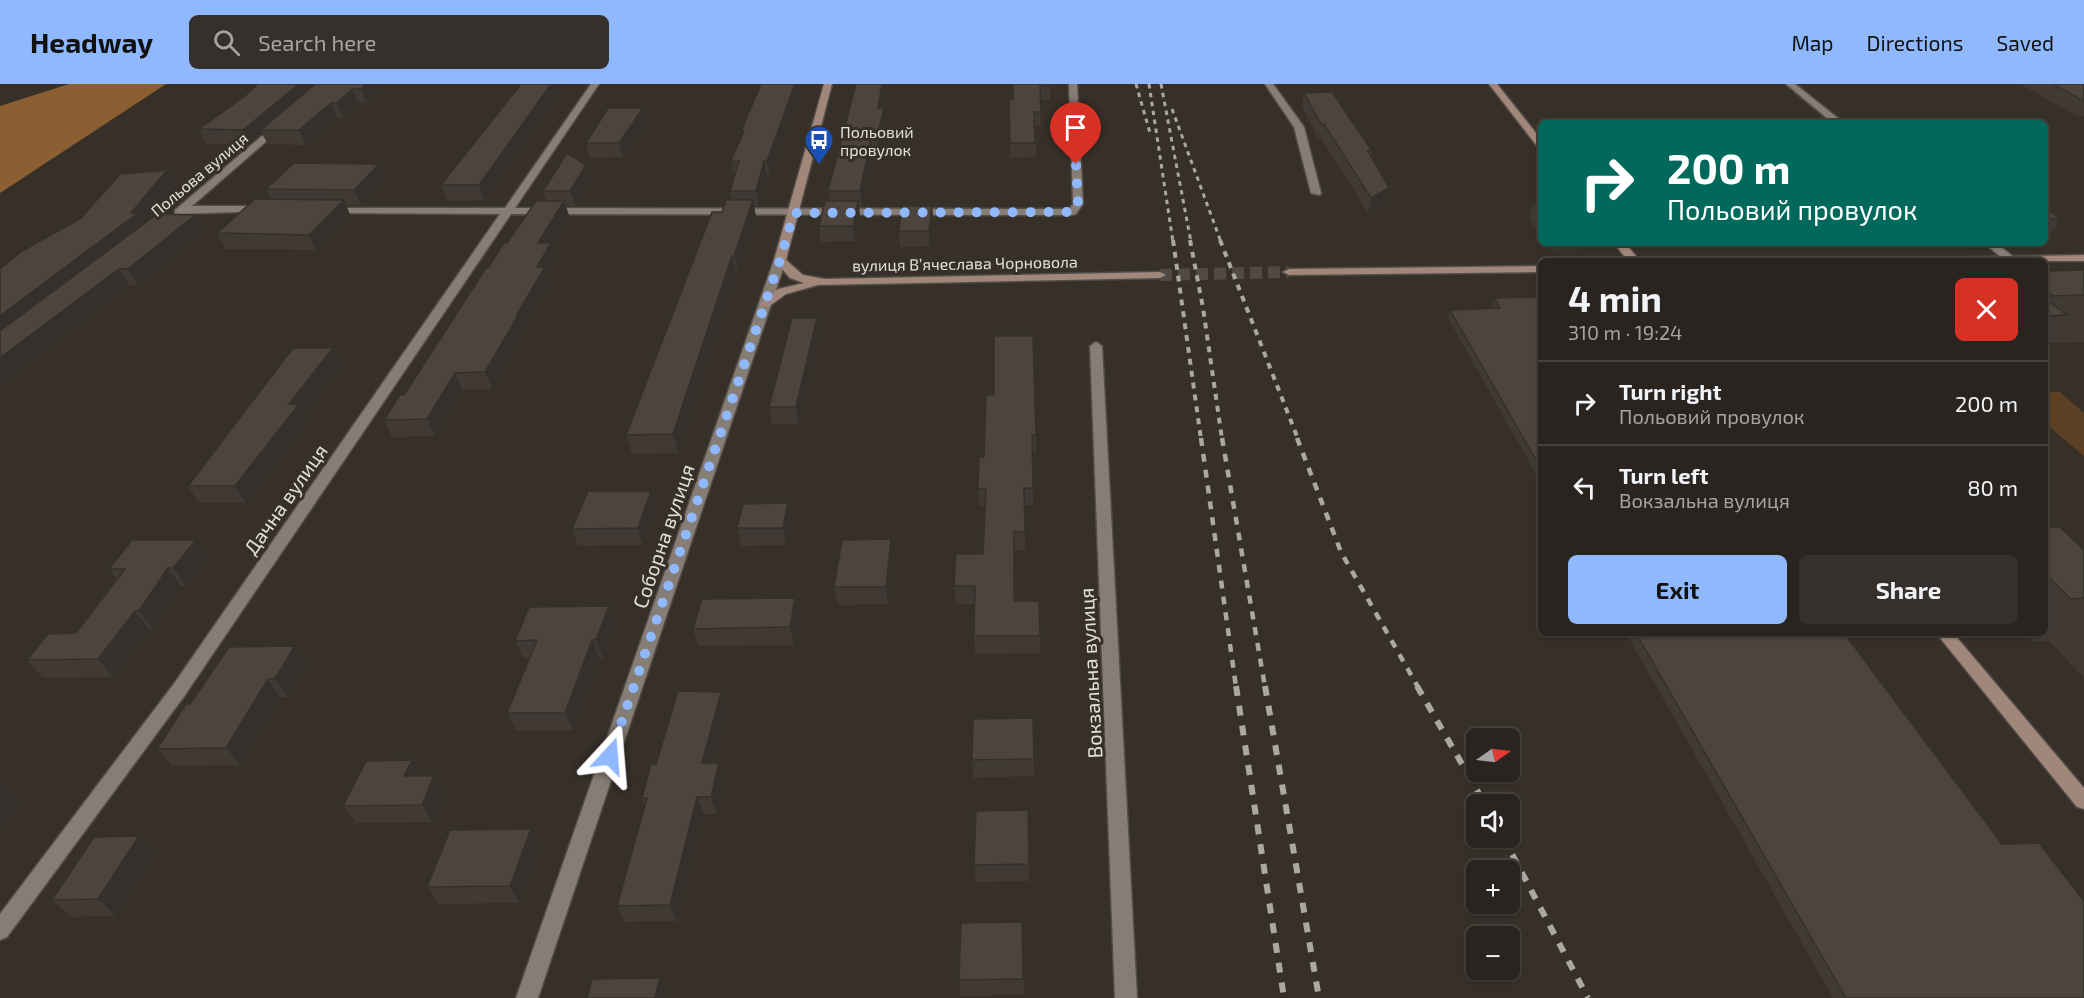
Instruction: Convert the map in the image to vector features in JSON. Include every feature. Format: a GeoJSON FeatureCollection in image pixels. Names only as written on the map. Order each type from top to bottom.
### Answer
{"type":"FeatureCollection","features":[{"type":"Feature","properties":{"kind":"street","name":"Дачна вулиця"},"geometry":{"type":"LineString","coordinates":[[0,930],[179,690],[596,84]]}},
{"type":"Feature","properties":{"kind":"street","name":"Соборна вулиця"},"geometry":{"type":"LineString","coordinates":[[527,998],[780,260],[828,84]]}},
{"type":"Feature","properties":{"kind":"street"},"geometry":{"type":"LineString","coordinates":[[323,210],[1072,212],[1078,204],[1073,84]]}},
{"type":"Feature","properties":{"kind":"street"},"geometry":{"type":"LineString","coordinates":[[1269,84],[1299,128],[1316,193]]}},
{"type":"Feature","properties":{"kind":"street"},"geometry":{"type":"LineString","coordinates":[[1493,84],[1538,141]]}},
{"type":"Feature","properties":{"kind":"street"},"geometry":{"type":"LineString","coordinates":[[1790,84],[1835,120]]}},
{"type":"Feature","properties":{"kind":"street","name":"Польова вулиця"},"geometry":{"type":"LineString","coordinates":[[276,209],[178,212],[286,120]]}},
{"type":"Feature","properties":{"kind":"street"},"geometry":{"type":"LineString","coordinates":[[1622,246],[1632,258]]}},
{"type":"Feature","properties":{"kind":"street"},"geometry":{"type":"LineString","coordinates":[[1993,246],[2009,258]]}},
{"type":"Feature","properties":{"kind":"street"},"geometry":{"type":"LineString","coordinates":[[2048,258],[2084,258]]}},
{"type":"Feature","properties":{"kind":"street","name":"вулиця Вʼячеслава Чорновола"},"geometry":{"type":"LineString","coordinates":[[780,260],[789,274],[802,280],[825,282],[1160,275]]}},
{"type":"Feature","properties":{"kind":"street"},"geometry":{"type":"LineString","coordinates":[[1289,272],[1538,269]]}},
{"type":"Feature","properties":{"kind":"street"},"geometry":{"type":"LineString","coordinates":[[764,305],[782,291],[825,282]]}},
{"type":"Feature","properties":{"kind":"street","name":"Вокзальна вулиця"},"geometry":{"type":"LineString","coordinates":[[1096,346],[1126,998]]}},
{"type":"Feature","properties":{"kind":"street"},"geometry":{"type":"LineString","coordinates":[[1946,636],[2084,801]]}},
{"type":"Feature","properties":{"kind":"shaded area"},"geometry":{"type":"Polygon","coordinates":[[[69,84],[166,84],[0,193],[0,106],[69,84]]]}},
{"type":"Feature","properties":{"kind":"shaded area"},"geometry":{"type":"Polygon","coordinates":[[[2048,392],[2060,392],[2084,413],[2084,456],[2048,426],[2048,392]]]}},
{"type":"Feature","properties":{"kind":"building"},"geometry":{"type":"Polygon","coordinates":[[[258,84],[299,84],[243,130],[199,129],[245,96],[258,84]]]}},
{"type":"Feature","properties":{"kind":"building"},"geometry":{"type":"Polygon","coordinates":[[[315,84],[366,84],[361,89],[352,89],[337,103],[331,103],[299,130],[261,130],[315,84]]]}},
{"type":"Feature","properties":{"kind":"building"},"geometry":{"type":"Polygon","coordinates":[[[521,84],[551,84],[479,185],[441,185],[521,84]]]}},
{"type":"Feature","properties":{"kind":"building"},"geometry":{"type":"Polygon","coordinates":[[[761,84],[795,84],[767,161],[764,161],[756,191],[730,191],[739,161],[731,161],[761,84]]]}},
{"type":"Feature","properties":{"kind":"building"},"geometry":{"type":"Polygon","coordinates":[[[856,84],[882,84],[878,108],[884,108],[877,138],[871,138],[860,191],[828,191],[856,84]]]}},
{"type":"Feature","properties":{"kind":"building"},"geometry":{"type":"Polygon","coordinates":[[[1013,84],[1050,84],[1051,86],[1040,86],[1041,112],[1034,112],[1035,143],[1010,143],[1009,99],[1013,99],[1013,84]]]}},
{"type":"Feature","properties":{"kind":"building"},"geometry":{"type":"Polygon","coordinates":[[[2053,84],[2084,84],[2084,101],[2053,84]]]}},
{"type":"Feature","properties":{"kind":"building"},"geometry":{"type":"Polygon","coordinates":[[[1332,92],[1372,151],[1368,151],[1389,188],[1371,198],[1324,124],[1321,124],[1304,93],[1332,92]]]}},
{"type":"Feature","properties":{"kind":"building"},"geometry":{"type":"Polygon","coordinates":[[[608,108],[643,108],[619,143],[586,143],[608,108]]]}},
{"type":"Feature","properties":{"kind":"building"},"geometry":{"type":"Polygon","coordinates":[[[567,153],[586,165],[570,191],[543,191],[567,153]]]}},
{"type":"Feature","properties":{"kind":"building"},"geometry":{"type":"Polygon","coordinates":[[[294,163],[379,164],[354,190],[266,189],[294,163]]]}},
{"type":"Feature","properties":{"kind":"building"},"geometry":{"type":"Polygon","coordinates":[[[167,170],[131,213],[138,213],[0,316],[0,269],[22,251],[80,219],[120,174],[167,170]]]}},
{"type":"Feature","properties":{"kind":"building"},"geometry":{"type":"Polygon","coordinates":[[[255,199],[344,200],[309,235],[217,233],[255,199]]]}},
{"type":"Feature","properties":{"kind":"building"},"geometry":{"type":"Polygon","coordinates":[[[726,200],[753,200],[673,434],[626,435],[712,212],[722,212],[726,200]]]}},
{"type":"Feature","properties":{"kind":"building"},"geometry":{"type":"Polygon","coordinates":[[[536,201],[564,201],[538,243],[551,243],[537,267],[545,267],[485,372],[455,373],[427,419],[384,420],[400,395],[404,395],[486,268],[504,243],[507,243],[536,201]]]}},
{"type":"Feature","properties":{"kind":"building"},"geometry":{"type":"Polygon","coordinates":[[[825,201],[858,201],[853,226],[819,226],[825,201]]]}},
{"type":"Feature","properties":{"kind":"building"},"geometry":{"type":"Polygon","coordinates":[[[902,206],[932,206],[929,231],[899,231],[902,206]]]}},
{"type":"Feature","properties":{"kind":"building"},"geometry":{"type":"Polygon","coordinates":[[[2048,210],[2060,219],[2048,219],[2048,210]]]}},
{"type":"Feature","properties":{"kind":"building"},"geometry":{"type":"Polygon","coordinates":[[[157,214],[195,215],[128,269],[119,269],[0,358],[0,331],[157,214]]]}},
{"type":"Feature","properties":{"kind":"building"},"geometry":{"type":"Polygon","coordinates":[[[2084,270],[2084,295],[2053,296],[2048,292],[2048,271],[2084,270]]]}},
{"type":"Feature","properties":{"kind":"building"},"geometry":{"type":"Polygon","coordinates":[[[1538,297],[1538,464],[1450,310],[1500,308],[1494,298],[1538,297]]]}},
{"type":"Feature","properties":{"kind":"building"},"geometry":{"type":"Polygon","coordinates":[[[2048,301],[2067,315],[2048,316],[2048,301]]]}},
{"type":"Feature","properties":{"kind":"building"},"geometry":{"type":"Polygon","coordinates":[[[792,318],[817,318],[796,407],[769,407],[792,318]]]}},
{"type":"Feature","properties":{"kind":"building"},"geometry":{"type":"Polygon","coordinates":[[[994,336],[1033,336],[1036,435],[1032,435],[1033,488],[1024,488],[1025,532],[1014,532],[1014,601],[1039,601],[1040,636],[974,636],[975,586],[954,586],[956,554],[983,554],[986,488],[978,489],[979,457],[984,457],[986,395],[994,395],[994,336]]]}},
{"type":"Feature","properties":{"kind":"building"},"geometry":{"type":"Polygon","coordinates":[[[293,348],[333,348],[289,404],[299,404],[235,486],[188,486],[293,348]]]}},
{"type":"Feature","properties":{"kind":"building"},"geometry":{"type":"Polygon","coordinates":[[[588,491],[651,491],[638,528],[572,529],[588,491]]]}},
{"type":"Feature","properties":{"kind":"building"},"geometry":{"type":"Polygon","coordinates":[[[788,503],[783,528],[737,528],[743,504],[788,503]]]}},
{"type":"Feature","properties":{"kind":"building"},"geometry":{"type":"Polygon","coordinates":[[[2060,527],[2084,550],[2084,598],[2071,599],[2048,576],[2048,528],[2060,527]]]}},
{"type":"Feature","properties":{"kind":"building"},"geometry":{"type":"Polygon","coordinates":[[[891,539],[886,587],[834,587],[842,540],[891,539]]]}},
{"type":"Feature","properties":{"kind":"building"},"geometry":{"type":"Polygon","coordinates":[[[132,540],[196,540],[173,568],[168,568],[139,611],[135,611],[98,659],[27,660],[48,634],[76,633],[125,569],[109,569],[132,540]]]}},
{"type":"Feature","properties":{"kind":"building"},"geometry":{"type":"Polygon","coordinates":[[[795,598],[790,627],[693,629],[702,599],[795,598]]]}},
{"type":"Feature","properties":{"kind":"building"},"geometry":{"type":"Polygon","coordinates":[[[609,606],[596,640],[592,640],[565,713],[507,713],[537,640],[515,641],[529,607],[609,606]]]}},
{"type":"Feature","properties":{"kind":"building"},"geometry":{"type":"Polygon","coordinates":[[[1638,636],[1846,636],[2002,844],[2039,843],[2084,901],[2084,998],[1846,998],[1638,636]]]}},
{"type":"Feature","properties":{"kind":"building"},"geometry":{"type":"Polygon","coordinates":[[[295,646],[275,679],[268,679],[226,748],[157,749],[186,704],[190,704],[229,647],[295,646]]]}},
{"type":"Feature","properties":{"kind":"building"},"geometry":{"type":"Polygon","coordinates":[[[678,691],[721,692],[702,763],[719,763],[711,797],[697,797],[670,905],[617,906],[647,798],[642,798],[651,764],[656,764],[678,691]]]}},
{"type":"Feature","properties":{"kind":"building"},"geometry":{"type":"Polygon","coordinates":[[[1033,718],[1034,759],[972,760],[973,719],[1033,718]]]}},
{"type":"Feature","properties":{"kind":"building"},"geometry":{"type":"Polygon","coordinates":[[[412,760],[404,776],[434,776],[422,805],[343,806],[366,761],[412,760]]]}},
{"type":"Feature","properties":{"kind":"building"},"geometry":{"type":"Polygon","coordinates":[[[1028,810],[1029,864],[974,865],[976,811],[1028,810]]]}},
{"type":"Feature","properties":{"kind":"building"},"geometry":{"type":"Polygon","coordinates":[[[531,829],[510,886],[427,887],[450,830],[531,829]]]}},
{"type":"Feature","properties":{"kind":"building"},"geometry":{"type":"Polygon","coordinates":[[[139,836],[98,899],[52,900],[94,837],[139,836]]]}},
{"type":"Feature","properties":{"kind":"building"},"geometry":{"type":"Polygon","coordinates":[[[1022,922],[1023,979],[959,980],[961,923],[1022,922]]]}},
{"type":"Feature","properties":{"kind":"building"},"geometry":{"type":"Polygon","coordinates":[[[660,978],[655,998],[587,998],[592,979],[660,978]]]}},
{"type":"Feature","properties":{"kind":"tunnel"},"geometry":{"type":"LineString","coordinates":[[1160,275],[1289,272]]}},
{"type":"Feature","properties":{"kind":"railway"},"geometry":{"type":"LineString","coordinates":[[1136,84],[1150,133]]}},
{"type":"Feature","properties":{"kind":"railway"},"geometry":{"type":"LineString","coordinates":[[1149,84],[1173,242]]}},
{"type":"Feature","properties":{"kind":"railway"},"geometry":{"type":"LineString","coordinates":[[1161,84],[1191,242]]}},
{"type":"Feature","properties":{"kind":"railway"},"geometry":{"type":"LineString","coordinates":[[1172,109],[1221,242]]}},
{"type":"Feature","properties":{"kind":"railway"},"geometry":{"type":"LineString","coordinates":[[1173,240],[1201,439]]}},
{"type":"Feature","properties":{"kind":"railway"},"geometry":{"type":"LineString","coordinates":[[1190,240],[1203,308],[1222,439]]}},
{"type":"Feature","properties":{"kind":"railway"},"geometry":{"type":"LineString","coordinates":[[1220,240],[1298,439]]}},
{"type":"Feature","properties":{"kind":"railway"},"geometry":{"type":"LineString","coordinates":[[1201,438],[1236,687]]}},
{"type":"Feature","properties":{"kind":"railway"},"geometry":{"type":"LineString","coordinates":[[1222,438],[1265,687]]}},
{"type":"Feature","properties":{"kind":"railway"},"geometry":{"type":"LineString","coordinates":[[1297,438],[1341,552],[1418,687]]}},
{"type":"Feature","properties":{"kind":"railway"},"geometry":{"type":"LineString","coordinates":[[1236,686],[1284,998]]}},
{"type":"Feature","properties":{"kind":"railway"},"geometry":{"type":"LineString","coordinates":[[1265,686],[1319,998]]}},
{"type":"Feature","properties":{"kind":"railway"},"geometry":{"type":"LineString","coordinates":[[1417,686],[1479,794]]}},
{"type":"Feature","properties":{"kind":"railway"},"geometry":{"type":"LineString","coordinates":[[1509,848],[1588,998]]}},
{"type":"Feature","properties":{"kind":"place","name":"Польовий провулок"},"geometry":{"type":"Point","coordinates":[819,166]}},
{"type":"Feature","properties":{"kind":"route"},"geometry":{"type":"LineString","coordinates":[[610,756],[780,260],[794,213],[1072,212],[1078,204],[1076,164]]}}]}
